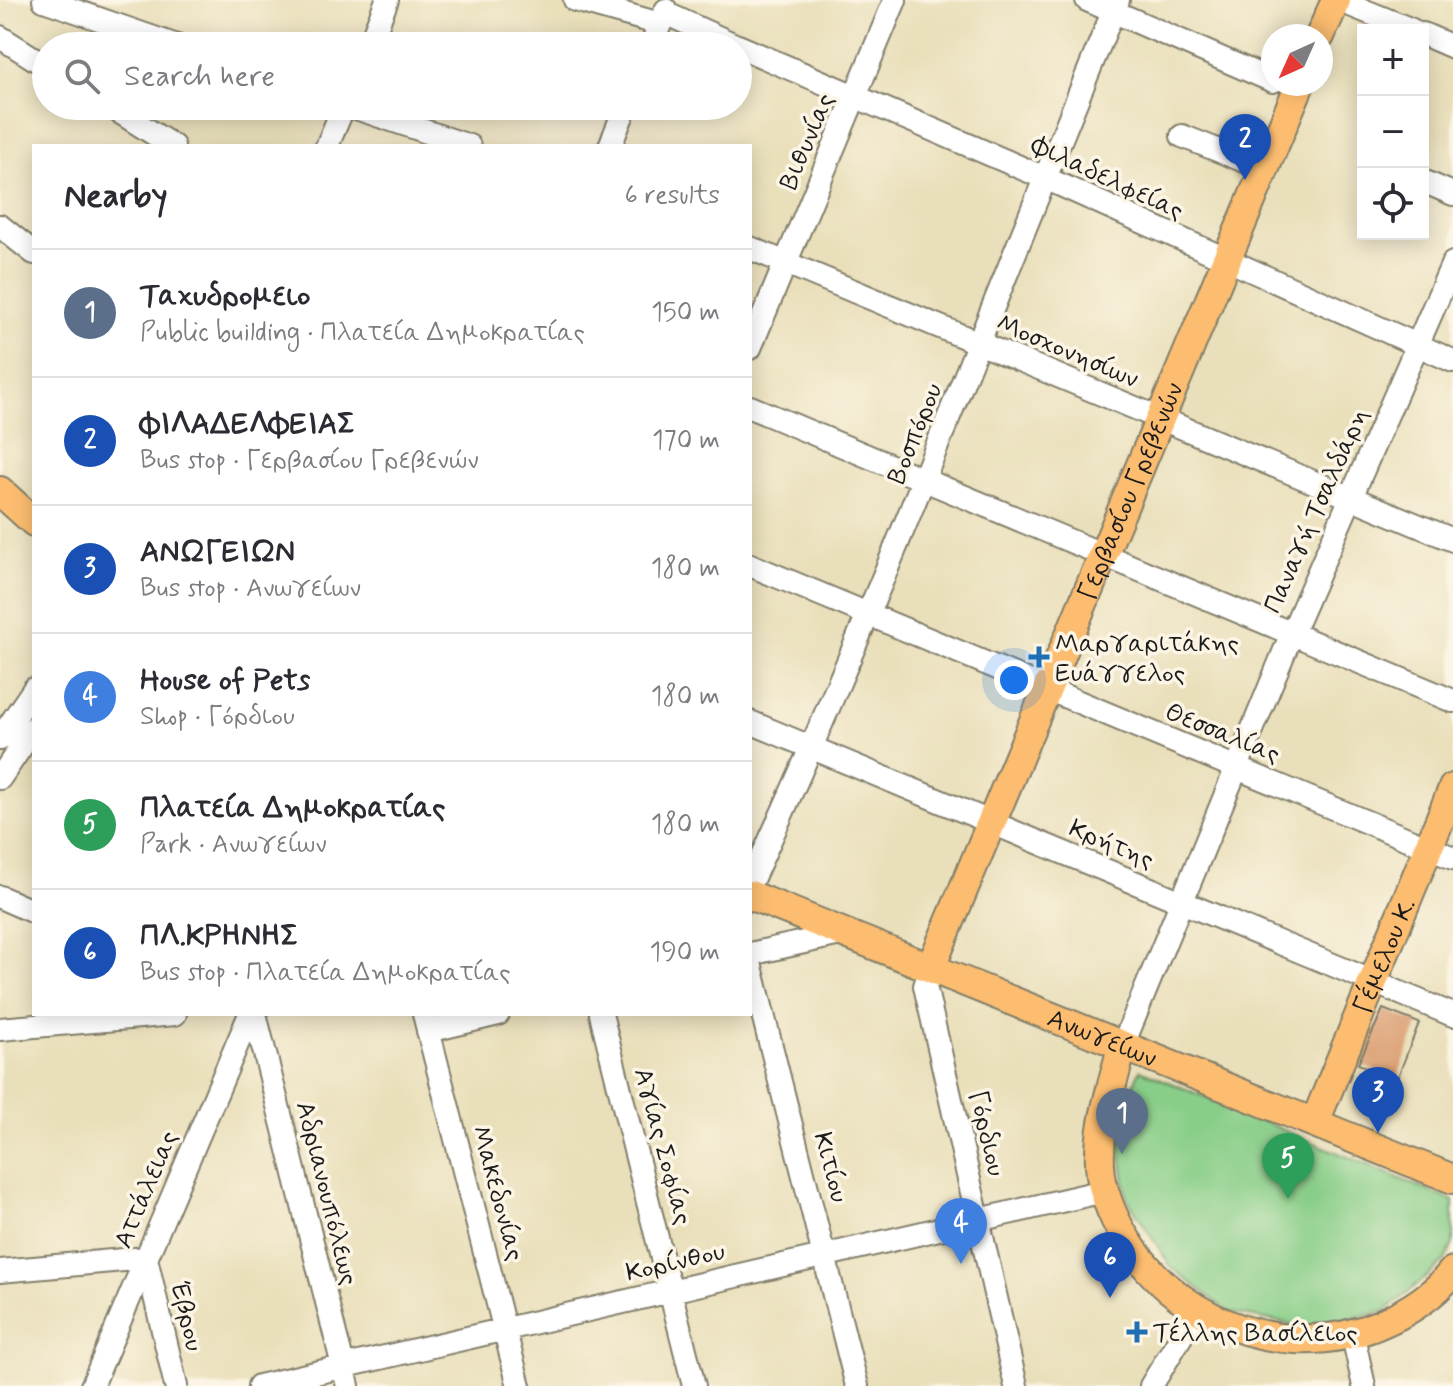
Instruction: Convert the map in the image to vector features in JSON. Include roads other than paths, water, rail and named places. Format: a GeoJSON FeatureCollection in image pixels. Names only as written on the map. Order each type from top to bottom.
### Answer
{"type":"FeatureCollection","features":[{"type":"Feature","properties":{"kind":"main road"},"geometry":{"type":"LineString","coordinates":[[1326,24],[1337,0]]}},
{"type":"Feature","properties":{"kind":"main road","name":"Γερβασίου Γρεβενών"},"geometry":{"type":"LineString","coordinates":[[928,977],[1265,169],[1285,96]]}},
{"type":"Feature","properties":{"kind":"main road"},"geometry":{"type":"LineString","coordinates":[[0,491],[32,520]]}},
{"type":"Feature","properties":{"kind":"main road","name":"Γέμελου Κ."},"geometry":{"type":"LineString","coordinates":[[1315,1122],[1373,982],[1441,853],[1453,788]]}},
{"type":"Feature","properties":{"kind":"main road","name":"Ανωγείων"},"geometry":{"type":"LineString","coordinates":[[752,896],[845,933],[928,977],[1122,1047],[1453,1179]]}},
{"type":"Feature","properties":{"kind":"main road"},"geometry":{"type":"LineString","coordinates":[[1122,1047],[1098,1154],[1104,1191],[1142,1262],[1197,1310],[1236,1330],[1267,1339],[1307,1341],[1353,1336],[1401,1315],[1437,1290],[1453,1271]]}},
{"type":"Feature","properties":{"kind":"street"},"geometry":{"type":"LineString","coordinates":[[44,0],[137,32]]}},
{"type":"Feature","properties":{"kind":"street"},"geometry":{"type":"LineString","coordinates":[[374,32],[387,0]]}},
{"type":"Feature","properties":{"kind":"street","name":"Φιλαδελφείας"},"geometry":{"type":"LineString","coordinates":[[575,0],[665,12],[708,32]]}},
{"type":"Feature","properties":{"kind":"street","name":"Βιθυνίας"},"geometry":{"type":"LineString","coordinates":[[752,343],[895,0]]}},
{"type":"Feature","properties":{"kind":"street"},"geometry":{"type":"LineString","coordinates":[[1087,0],[1116,6],[1261,73]]}},
{"type":"Feature","properties":{"kind":"street"},"geometry":{"type":"LineString","coordinates":[[1337,0],[1397,24]]}},
{"type":"Feature","properties":{"kind":"street","name":"Βοσπόρου"},"geometry":{"type":"LineString","coordinates":[[752,880],[812,748],[924,481],[1116,6]]}},
{"type":"Feature","properties":{"kind":"street"},"geometry":{"type":"LineString","coordinates":[[657,32],[665,12]]}},
{"type":"Feature","properties":{"kind":"street"},"geometry":{"type":"LineString","coordinates":[[0,37],[32,57]]}},
{"type":"Feature","properties":{"kind":"street"},"geometry":{"type":"LineString","coordinates":[[1429,37],[1453,47]]}},
{"type":"Feature","properties":{"kind":"street","name":"Φιλαδελφείας"},"geometry":{"type":"LineString","coordinates":[[752,52],[854,99],[1045,178],[1226,262],[1453,361]]}},
{"type":"Feature","properties":{"kind":"street"},"geometry":{"type":"LineString","coordinates":[[132,120],[170,144]]}},
{"type":"Feature","properties":{"kind":"street"},"geometry":{"type":"LineString","coordinates":[[328,144],[338,120]]}},
{"type":"Feature","properties":{"kind":"street"},"geometry":{"type":"LineString","coordinates":[[392,120],[463,144]]}},
{"type":"Feature","properties":{"kind":"street"},"geometry":{"type":"LineString","coordinates":[[611,144],[620,120]]}},
{"type":"Feature","properties":{"kind":"street"},"geometry":{"type":"LineString","coordinates":[[1182,136],[1265,169]]}},
{"type":"Feature","properties":{"kind":"street"},"geometry":{"type":"LineString","coordinates":[[1429,184],[1453,194]]}},
{"type":"Feature","properties":{"kind":"street"},"geometry":{"type":"LineString","coordinates":[[0,226],[32,251]]}},
{"type":"Feature","properties":{"kind":"street","name":"Μοσχονησίων"},"geometry":{"type":"LineString","coordinates":[[752,249],[1453,540]]}},
{"type":"Feature","properties":{"kind":"street","name":"Παναγή Τσαλδάρη"},"geometry":{"type":"LineString","coordinates":[[1122,1047],[1292,633],[1453,263]]}},
{"type":"Feature","properties":{"kind":"street"},"geometry":{"type":"LineString","coordinates":[[752,408],[1453,701]]}},
{"type":"Feature","properties":{"kind":"street","name":"Θεσσαλίας"},"geometry":{"type":"LineString","coordinates":[[752,566],[1047,692],[1441,853]]}},
{"type":"Feature","properties":{"kind":"street"},"geometry":{"type":"LineString","coordinates":[[0,778],[32,694]]}},
{"type":"Feature","properties":{"kind":"street","name":"Κρήτης"},"geometry":{"type":"LineString","coordinates":[[752,723],[1453,1015]]}},
{"type":"Feature","properties":{"kind":"street"},"geometry":{"type":"LineString","coordinates":[[0,897],[32,911]]}},
{"type":"Feature","properties":{"kind":"street"},"geometry":{"type":"LineString","coordinates":[[752,954],[845,933]]}},
{"type":"Feature","properties":{"kind":"street","name":"Κιτίου"},"geometry":{"type":"LineString","coordinates":[[752,971],[857,1386]]}},
{"type":"Feature","properties":{"kind":"street","name":"Γόρδιου"},"geometry":{"type":"LineString","coordinates":[[928,977],[1016,1386]]}},
{"type":"Feature","properties":{"kind":"street"},"geometry":{"type":"LineString","coordinates":[[0,1029],[152,1016]]}},
{"type":"Feature","properties":{"kind":"street","name":"Αττάλειας"},"geometry":{"type":"LineString","coordinates":[[92,1386],[251,1016]]}},
{"type":"Feature","properties":{"kind":"street","name":"Αδριανουπόλεως"},"geometry":{"type":"LineString","coordinates":[[253,1016],[345,1376]]}},
{"type":"Feature","properties":{"kind":"street"},"geometry":{"type":"LineString","coordinates":[[426,1022],[480,1016]]}},
{"type":"Feature","properties":{"kind":"street","name":"Αγίας Σοφίας"},"geometry":{"type":"LineString","coordinates":[[602,1016],[673,1290],[694,1386]]}},
{"type":"Feature","properties":{"kind":"street","name":"Μακεδονίας"},"geometry":{"type":"LineString","coordinates":[[426,1022],[519,1386]]}},
{"type":"Feature","properties":{"kind":"street","name":"Κορίνθου"},"geometry":{"type":"LineString","coordinates":[[259,1386],[345,1376],[506,1329],[1104,1191]]}},
{"type":"Feature","properties":{"kind":"street"},"geometry":{"type":"LineString","coordinates":[[0,1271],[146,1258]]}},
{"type":"Feature","properties":{"kind":"street","name":"Έβρου"},"geometry":{"type":"LineString","coordinates":[[146,1258],[176,1386]]}},
{"type":"Feature","properties":{"kind":"street"},"geometry":{"type":"LineString","coordinates":[[1151,1386],[1197,1310]]}},
{"type":"Feature","properties":{"kind":"street"},"geometry":{"type":"LineString","coordinates":[[1353,1336],[1364,1386]]}},
{"type":"Feature","properties":{"kind":"place","name":"ΦΙΛΑΔΕΛΦΕΙΑΣ"},"geometry":{"type":"Point","coordinates":[1245,180]}},
{"type":"Feature","properties":{"kind":"place","name":"Μαργαριτάκης Ευάγγελος"},"geometry":{"type":"Point","coordinates":[1039,657]}},
{"type":"Feature","properties":{"kind":"place","name":"ΑΝΩΓΕΙΩΝ"},"geometry":{"type":"Point","coordinates":[1378,1133]}},
{"type":"Feature","properties":{"kind":"place","name":"Ταχυδρομειο"},"geometry":{"type":"Point","coordinates":[1122,1154]}},
{"type":"Feature","properties":{"kind":"place","name":"Πλατεία Δημοκρατίας"},"geometry":{"type":"Point","coordinates":[1288,1199]}},
{"type":"Feature","properties":{"kind":"place","name":"House of Pets"},"geometry":{"type":"Point","coordinates":[961,1264]}},
{"type":"Feature","properties":{"kind":"place","name":"ΠΛ.ΚΡΗΝΗΣ"},"geometry":{"type":"Point","coordinates":[1110,1298]}},
{"type":"Feature","properties":{"kind":"place","name":"Τέλλης Βασίλειος"},"geometry":{"type":"Point","coordinates":[1137,1332]}}]}
